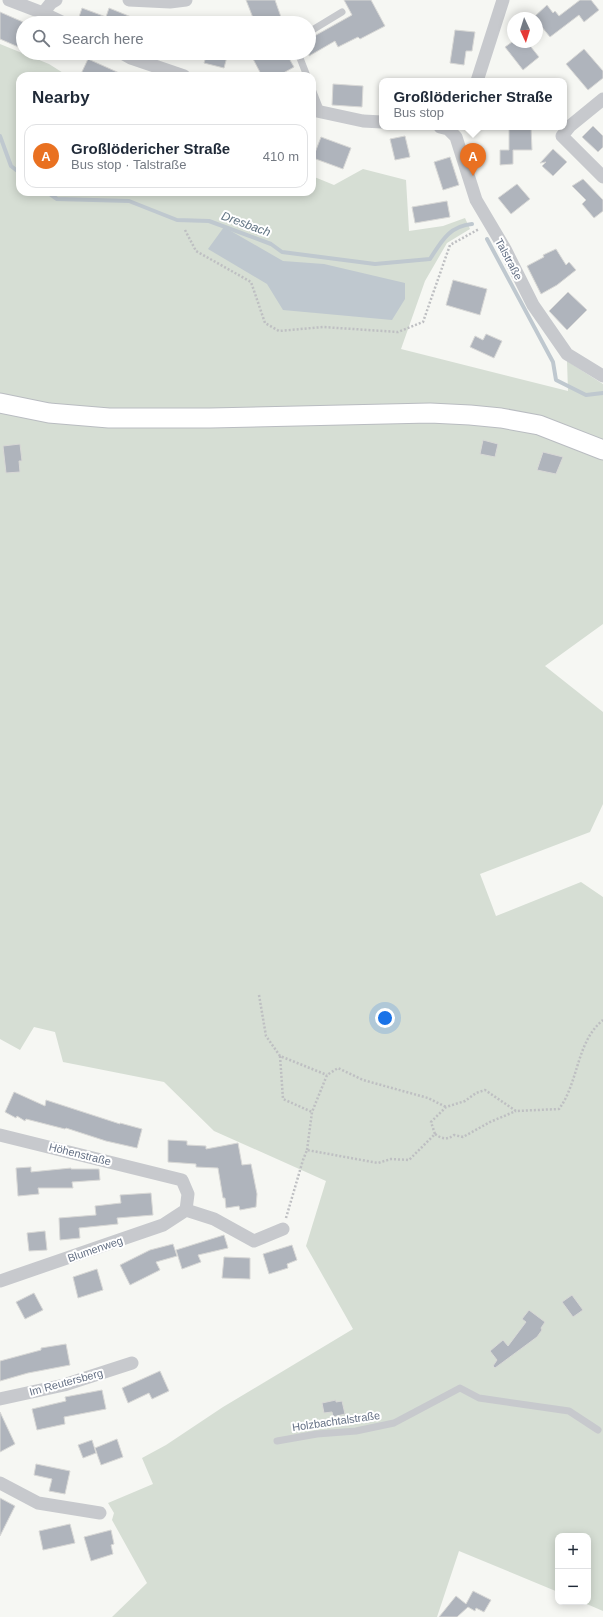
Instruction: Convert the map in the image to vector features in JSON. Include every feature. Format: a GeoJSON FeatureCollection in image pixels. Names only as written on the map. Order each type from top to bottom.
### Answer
{"type":"FeatureCollection","features":[{"type":"Feature","properties":{"kind":"main road"},"geometry":{"type":"LineString","coordinates":[[0,403],[49,413],[109,418],[210,418],[430,413],[470,415],[501,418],[539,425],[599,448]]}},
{"type":"Feature","properties":{"kind":"street"},"geometry":{"type":"LineString","coordinates":[[9,0],[50,16]]}},
{"type":"Feature","properties":{"kind":"street"},"geometry":{"type":"LineString","coordinates":[[44,13],[51,3],[56,0]]}},
{"type":"Feature","properties":{"kind":"street"},"geometry":{"type":"LineString","coordinates":[[129,0],[170,2],[186,0]]}},
{"type":"Feature","properties":{"kind":"street"},"geometry":{"type":"LineString","coordinates":[[478,78],[503,0]]}},
{"type":"Feature","properties":{"kind":"street"},"geometry":{"type":"LineString","coordinates":[[137,60],[172,72]]}},
{"type":"Feature","properties":{"kind":"street"},"geometry":{"type":"LineString","coordinates":[[567,130],[603,99]]}},
{"type":"Feature","properties":{"kind":"street"},"geometry":{"type":"LineString","coordinates":[[316,111],[363,121],[379,122]]}},
{"type":"Feature","properties":{"kind":"street"},"geometry":{"type":"LineString","coordinates":[[567,130],[562,136],[603,178]]}},
{"type":"Feature","properties":{"kind":"street","name":"Talstraße"},"geometry":{"type":"LineString","coordinates":[[460,132],[476,200],[505,249],[533,305],[567,354],[603,376]]}},
{"type":"Feature","properties":{"kind":"street","name":"Höhenstraße"},"geometry":{"type":"LineString","coordinates":[[0,1135],[182,1180],[188,1194],[186,1210]]}},
{"type":"Feature","properties":{"kind":"street"},"geometry":{"type":"LineString","coordinates":[[186,1210],[214,1218],[254,1240],[283,1229]]}},
{"type":"Feature","properties":{"kind":"street","name":"Blumenweg"},"geometry":{"type":"LineString","coordinates":[[0,1281],[164,1225],[186,1210]]}},
{"type":"Feature","properties":{"kind":"street","name":"Im Reutersberg"},"geometry":{"type":"LineString","coordinates":[[0,1399],[64,1385],[132,1363]]}},
{"type":"Feature","properties":{"kind":"street"},"geometry":{"type":"LineString","coordinates":[[0,1484],[38,1503],[100,1513]]}},
{"type":"Feature","properties":{"kind":"lane"},"geometry":{"type":"LineString","coordinates":[[316,28],[342,12]]}},
{"type":"Feature","properties":{"kind":"lane"},"geometry":{"type":"LineString","coordinates":[[301,60],[305,72]]}},
{"type":"Feature","properties":{"kind":"lane","name":"Holzbachtalstraße"},"geometry":{"type":"LineString","coordinates":[[277,1441],[317,1434],[356,1431],[394,1423],[460,1388],[479,1398],[569,1411],[598,1430]]}},
{"type":"Feature","properties":{"kind":"path"},"geometry":{"type":"LineString","coordinates":[[185,230],[196,251],[251,282],[265,323],[279,331],[323,327],[398,332],[423,322],[450,245],[489,223]]}},
{"type":"Feature","properties":{"kind":"path"},"geometry":{"type":"LineString","coordinates":[[259,995],[266,1036],[280,1056],[283,1099],[312,1112]]}},
{"type":"Feature","properties":{"kind":"path"},"geometry":{"type":"LineString","coordinates":[[516,1111],[485,1090],[476,1093],[465,1101],[446,1107],[431,1122],[435,1134],[442,1139],[450,1138],[454,1135],[463,1137],[490,1122],[516,1111],[559,1109],[566,1099],[583,1047],[594,1027],[603,1020]]}},
{"type":"Feature","properties":{"kind":"path"},"geometry":{"type":"LineString","coordinates":[[280,1056],[327,1075]]}},
{"type":"Feature","properties":{"kind":"path"},"geometry":{"type":"LineString","coordinates":[[283,1229],[307,1150],[312,1112],[327,1075],[338,1068],[363,1080],[428,1098],[446,1107]]}},
{"type":"Feature","properties":{"kind":"path"},"geometry":{"type":"LineString","coordinates":[[307,1150],[378,1163],[391,1159],[409,1160],[435,1134]]}},
{"type":"Feature","properties":{"kind":"shaded area"},"geometry":{"type":"Polygon","coordinates":[[[0,44],[16,51],[16,60],[39,60],[62,72],[16,72],[16,196],[316,196],[316,178],[334,185],[363,169],[406,180],[409,231],[443,226],[465,218],[470,229],[447,243],[425,281],[401,349],[568,391],[567,361],[603,384],[603,624],[545,666],[603,712],[603,804],[590,832],[480,874],[496,916],[581,882],[603,897],[603,1611],[589,1605],[591,1605],[591,1533],[555,1533],[555,1591],[459,1551],[437,1617],[112,1617],[147,1583],[112,1520],[114,1513],[108,1503],[153,1484],[142,1458],[166,1445],[223,1407],[353,1329],[306,1246],[326,1181],[214,1131],[164,1082],[63,1062],[55,1032],[34,1027],[20,1050],[0,1039],[0,44]]]}},
{"type":"Feature","properties":{"kind":"shaded area"},"geometry":{"type":"Polygon","coordinates":[[[224,227],[283,261],[324,264],[405,283],[405,299],[392,320],[283,310],[267,284],[208,249],[224,227]]]}},
{"type":"Feature","properties":{"kind":"building"},"geometry":{"type":"Polygon","coordinates":[[[246,0],[275,0],[281,16],[252,16],[246,0]]]}},
{"type":"Feature","properties":{"kind":"building"},"geometry":{"type":"Polygon","coordinates":[[[344,0],[371,0],[385,26],[360,39],[358,37],[338,47],[335,41],[316,52],[316,35],[352,15],[344,0]]]}},
{"type":"Feature","properties":{"kind":"building"},"geometry":{"type":"Polygon","coordinates":[[[580,0],[591,0],[599,10],[584,22],[579,15],[550,37],[543,28],[543,12],[539,12],[547,5],[553,13],[555,11],[559,16],[580,0]]]}},
{"type":"Feature","properties":{"kind":"building"},"geometry":{"type":"Polygon","coordinates":[[[82,8],[103,16],[79,16],[82,8]]]}},
{"type":"Feature","properties":{"kind":"building"},"geometry":{"type":"Polygon","coordinates":[[[109,8],[129,16],[106,16],[109,8]]]}},
{"type":"Feature","properties":{"kind":"building"},"geometry":{"type":"Polygon","coordinates":[[[0,12],[16,19],[16,46],[0,39],[0,12]]]}},
{"type":"Feature","properties":{"kind":"building"},"geometry":{"type":"Polygon","coordinates":[[[455,30],[475,32],[472,51],[466,51],[464,65],[450,63],[455,30]]]}},
{"type":"Feature","properties":{"kind":"building"},"geometry":{"type":"Polygon","coordinates":[[[507,46],[507,48],[532,48],[539,57],[523,70],[505,47],[507,46]]]}},
{"type":"Feature","properties":{"kind":"building"},"geometry":{"type":"Polygon","coordinates":[[[584,49],[603,71],[603,78],[588,90],[566,64],[584,49]]]}},
{"type":"Feature","properties":{"kind":"building"},"geometry":{"type":"Polygon","coordinates":[[[88,60],[90,60],[117,72],[82,72],[88,60]]]}},
{"type":"Feature","properties":{"kind":"building"},"geometry":{"type":"Polygon","coordinates":[[[205,60],[226,60],[224,68],[204,63],[205,60]]]}},
{"type":"Feature","properties":{"kind":"building"},"geometry":{"type":"Polygon","coordinates":[[[254,60],[290,60],[294,67],[285,72],[260,72],[254,60]]]}},
{"type":"Feature","properties":{"kind":"building"},"geometry":{"type":"Polygon","coordinates":[[[333,84],[363,86],[362,107],[332,105],[333,84]]]}},
{"type":"Feature","properties":{"kind":"building"},"geometry":{"type":"Polygon","coordinates":[[[593,126],[603,136],[603,147],[598,152],[582,137],[593,126]]]}},
{"type":"Feature","properties":{"kind":"building"},"geometry":{"type":"Polygon","coordinates":[[[509,130],[531,130],[532,150],[513,150],[513,164],[500,165],[500,150],[509,150],[509,130]]]}},
{"type":"Feature","properties":{"kind":"building"},"geometry":{"type":"Polygon","coordinates":[[[405,136],[410,157],[395,160],[390,139],[405,136]]]}},
{"type":"Feature","properties":{"kind":"building"},"geometry":{"type":"Polygon","coordinates":[[[321,137],[351,148],[343,169],[316,159],[316,150],[321,137]]]}},
{"type":"Feature","properties":{"kind":"building"},"geometry":{"type":"Polygon","coordinates":[[[553,149],[567,162],[553,176],[542,166],[546,162],[540,163],[553,149]]]}},
{"type":"Feature","properties":{"kind":"building"},"geometry":{"type":"Polygon","coordinates":[[[450,157],[459,185],[443,190],[434,162],[450,157]]]}},
{"type":"Feature","properties":{"kind":"building"},"geometry":{"type":"Polygon","coordinates":[[[583,179],[603,200],[603,211],[594,218],[582,204],[586,200],[572,186],[583,179]]]}},
{"type":"Feature","properties":{"kind":"building"},"geometry":{"type":"Polygon","coordinates":[[[517,184],[530,199],[511,214],[498,198],[517,184]]]}},
{"type":"Feature","properties":{"kind":"building"},"geometry":{"type":"Polygon","coordinates":[[[447,201],[450,217],[415,223],[412,207],[447,201]]]}},
{"type":"Feature","properties":{"kind":"building"},"geometry":{"type":"Polygon","coordinates":[[[556,249],[566,265],[569,262],[576,270],[557,285],[541,294],[527,266],[544,257],[543,255],[556,249]]]}},
{"type":"Feature","properties":{"kind":"building"},"geometry":{"type":"Polygon","coordinates":[[[453,280],[487,289],[480,315],[446,305],[453,280]]]}},
{"type":"Feature","properties":{"kind":"building"},"geometry":{"type":"Polygon","coordinates":[[[568,292],[587,310],[567,330],[549,311],[568,292]]]}},
{"type":"Feature","properties":{"kind":"building"},"geometry":{"type":"Polygon","coordinates":[[[486,334],[502,341],[494,358],[470,347],[475,336],[483,340],[486,334]]]}},
{"type":"Feature","properties":{"kind":"building"},"geometry":{"type":"Polygon","coordinates":[[[483,440],[498,444],[495,457],[480,454],[483,440]]]}},
{"type":"Feature","properties":{"kind":"building"},"geometry":{"type":"Polygon","coordinates":[[[20,444],[22,461],[19,461],[20,472],[6,473],[3,446],[20,444]]]}},
{"type":"Feature","properties":{"kind":"building"},"geometry":{"type":"Polygon","coordinates":[[[543,452],[563,457],[556,474],[537,470],[543,452]]]}},
{"type":"Feature","properties":{"kind":"building"},"geometry":{"type":"Polygon","coordinates":[[[14,1092],[45,1106],[46,1100],[120,1124],[142,1129],[137,1148],[106,1141],[66,1128],[26,1119],[25,1121],[17,1116],[16,1118],[5,1112],[14,1092]]]}},
{"type":"Feature","properties":{"kind":"building"},"geometry":{"type":"Polygon","coordinates":[[[168,1140],[187,1141],[187,1145],[206,1146],[206,1149],[238,1143],[242,1165],[251,1164],[257,1194],[256,1207],[240,1210],[239,1206],[226,1208],[218,1168],[196,1167],[196,1164],[168,1162],[168,1140]]]}},
{"type":"Feature","properties":{"kind":"building"},"geometry":{"type":"Polygon","coordinates":[[[31,1167],[31,1172],[71,1168],[99,1169],[100,1180],[72,1182],[73,1188],[38,1188],[39,1194],[18,1196],[16,1168],[31,1167]]]}},
{"type":"Feature","properties":{"kind":"building"},"geometry":{"type":"Polygon","coordinates":[[[151,1193],[153,1215],[117,1218],[118,1224],[79,1228],[80,1238],[60,1240],[59,1218],[96,1215],[95,1206],[121,1203],[120,1195],[151,1193]]]}},
{"type":"Feature","properties":{"kind":"building"},"geometry":{"type":"Polygon","coordinates":[[[45,1231],[47,1250],[29,1251],[27,1233],[45,1231]]]}},
{"type":"Feature","properties":{"kind":"building"},"geometry":{"type":"Polygon","coordinates":[[[224,1235],[228,1248],[198,1255],[201,1262],[182,1269],[176,1250],[224,1235]]]}},
{"type":"Feature","properties":{"kind":"building"},"geometry":{"type":"Polygon","coordinates":[[[173,1244],[177,1256],[156,1262],[160,1270],[130,1285],[120,1265],[150,1250],[173,1244]]]}},
{"type":"Feature","properties":{"kind":"building"},"geometry":{"type":"Polygon","coordinates":[[[292,1245],[297,1260],[287,1264],[288,1268],[269,1274],[263,1254],[292,1245]]]}},
{"type":"Feature","properties":{"kind":"building"},"geometry":{"type":"Polygon","coordinates":[[[224,1257],[250,1258],[250,1279],[222,1278],[224,1257]]]}},
{"type":"Feature","properties":{"kind":"building"},"geometry":{"type":"Polygon","coordinates":[[[97,1269],[103,1290],[78,1298],[73,1277],[97,1269]]]}},
{"type":"Feature","properties":{"kind":"building"},"geometry":{"type":"Polygon","coordinates":[[[34,1293],[43,1310],[25,1319],[16,1302],[34,1293]]]}},
{"type":"Feature","properties":{"kind":"building"},"geometry":{"type":"Polygon","coordinates":[[[572,1295],[583,1310],[573,1317],[562,1302],[572,1295]]]}},
{"type":"Feature","properties":{"kind":"building"},"geometry":{"type":"Polygon","coordinates":[[[529,1310],[545,1322],[541,1328],[542,1330],[537,1337],[495,1368],[493,1366],[497,1360],[490,1351],[503,1340],[508,1346],[526,1322],[522,1319],[529,1310]]]}},
{"type":"Feature","properties":{"kind":"building"},"geometry":{"type":"Polygon","coordinates":[[[66,1344],[70,1365],[28,1373],[0,1381],[0,1361],[41,1350],[41,1348],[66,1344]]]}},
{"type":"Feature","properties":{"kind":"building"},"geometry":{"type":"Polygon","coordinates":[[[160,1371],[169,1391],[152,1399],[149,1393],[128,1403],[122,1388],[160,1371]]]}},
{"type":"Feature","properties":{"kind":"building"},"geometry":{"type":"Polygon","coordinates":[[[102,1390],[106,1409],[64,1417],[65,1424],[37,1430],[32,1409],[66,1401],[65,1397],[102,1390]]]}},
{"type":"Feature","properties":{"kind":"building"},"geometry":{"type":"Polygon","coordinates":[[[336,1400],[336,1402],[342,1401],[345,1414],[333,1417],[332,1412],[324,1413],[322,1403],[336,1400]]]}},
{"type":"Feature","properties":{"kind":"building"},"geometry":{"type":"Polygon","coordinates":[[[0,1412],[15,1444],[0,1452],[0,1412]]]}},
{"type":"Feature","properties":{"kind":"building"},"geometry":{"type":"Polygon","coordinates":[[[117,1439],[123,1457],[101,1465],[95,1448],[117,1439]]]}},
{"type":"Feature","properties":{"kind":"building"},"geometry":{"type":"Polygon","coordinates":[[[92,1440],[96,1453],[83,1458],[78,1445],[92,1440]]]}},
{"type":"Feature","properties":{"kind":"building"},"geometry":{"type":"Polygon","coordinates":[[[36,1464],[70,1471],[65,1494],[49,1491],[52,1479],[34,1475],[36,1464]]]}},
{"type":"Feature","properties":{"kind":"building"},"geometry":{"type":"Polygon","coordinates":[[[0,1498],[15,1506],[0,1536],[0,1498]]]}},
{"type":"Feature","properties":{"kind":"building"},"geometry":{"type":"Polygon","coordinates":[[[70,1524],[75,1543],[43,1550],[39,1531],[70,1524]]]}},
{"type":"Feature","properties":{"kind":"building"},"geometry":{"type":"Polygon","coordinates":[[[111,1530],[114,1544],[111,1545],[113,1554],[91,1561],[84,1537],[111,1530]]]}},
{"type":"Feature","properties":{"kind":"building"},"geometry":{"type":"Polygon","coordinates":[[[473,1591],[491,1600],[484,1612],[476,1608],[475,1611],[468,1607],[457,1617],[439,1617],[456,1596],[466,1604],[473,1591]]]}},
{"type":"Feature","properties":{"kind":"waterway","name":"Dresbach"},"geometry":{"type":"LineString","coordinates":[[0,136],[11,166],[16,170]]}},
{"type":"Feature","properties":{"kind":"waterway","name":"Dresbach"},"geometry":{"type":"LineString","coordinates":[[53,196],[57,199],[129,201],[177,220],[209,221],[271,244],[282,252],[375,264],[430,259],[446,236],[457,228],[472,224]]}},
{"type":"Feature","properties":{"kind":"waterway","name":"Dresbach"},"geometry":{"type":"LineString","coordinates":[[487,239],[553,362],[556,380],[586,395],[603,393]]}},
{"type":"Feature","properties":{"kind":"place","name":"Großlödericher Straße"},"geometry":{"type":"Point","coordinates":[473,176]}}]}
